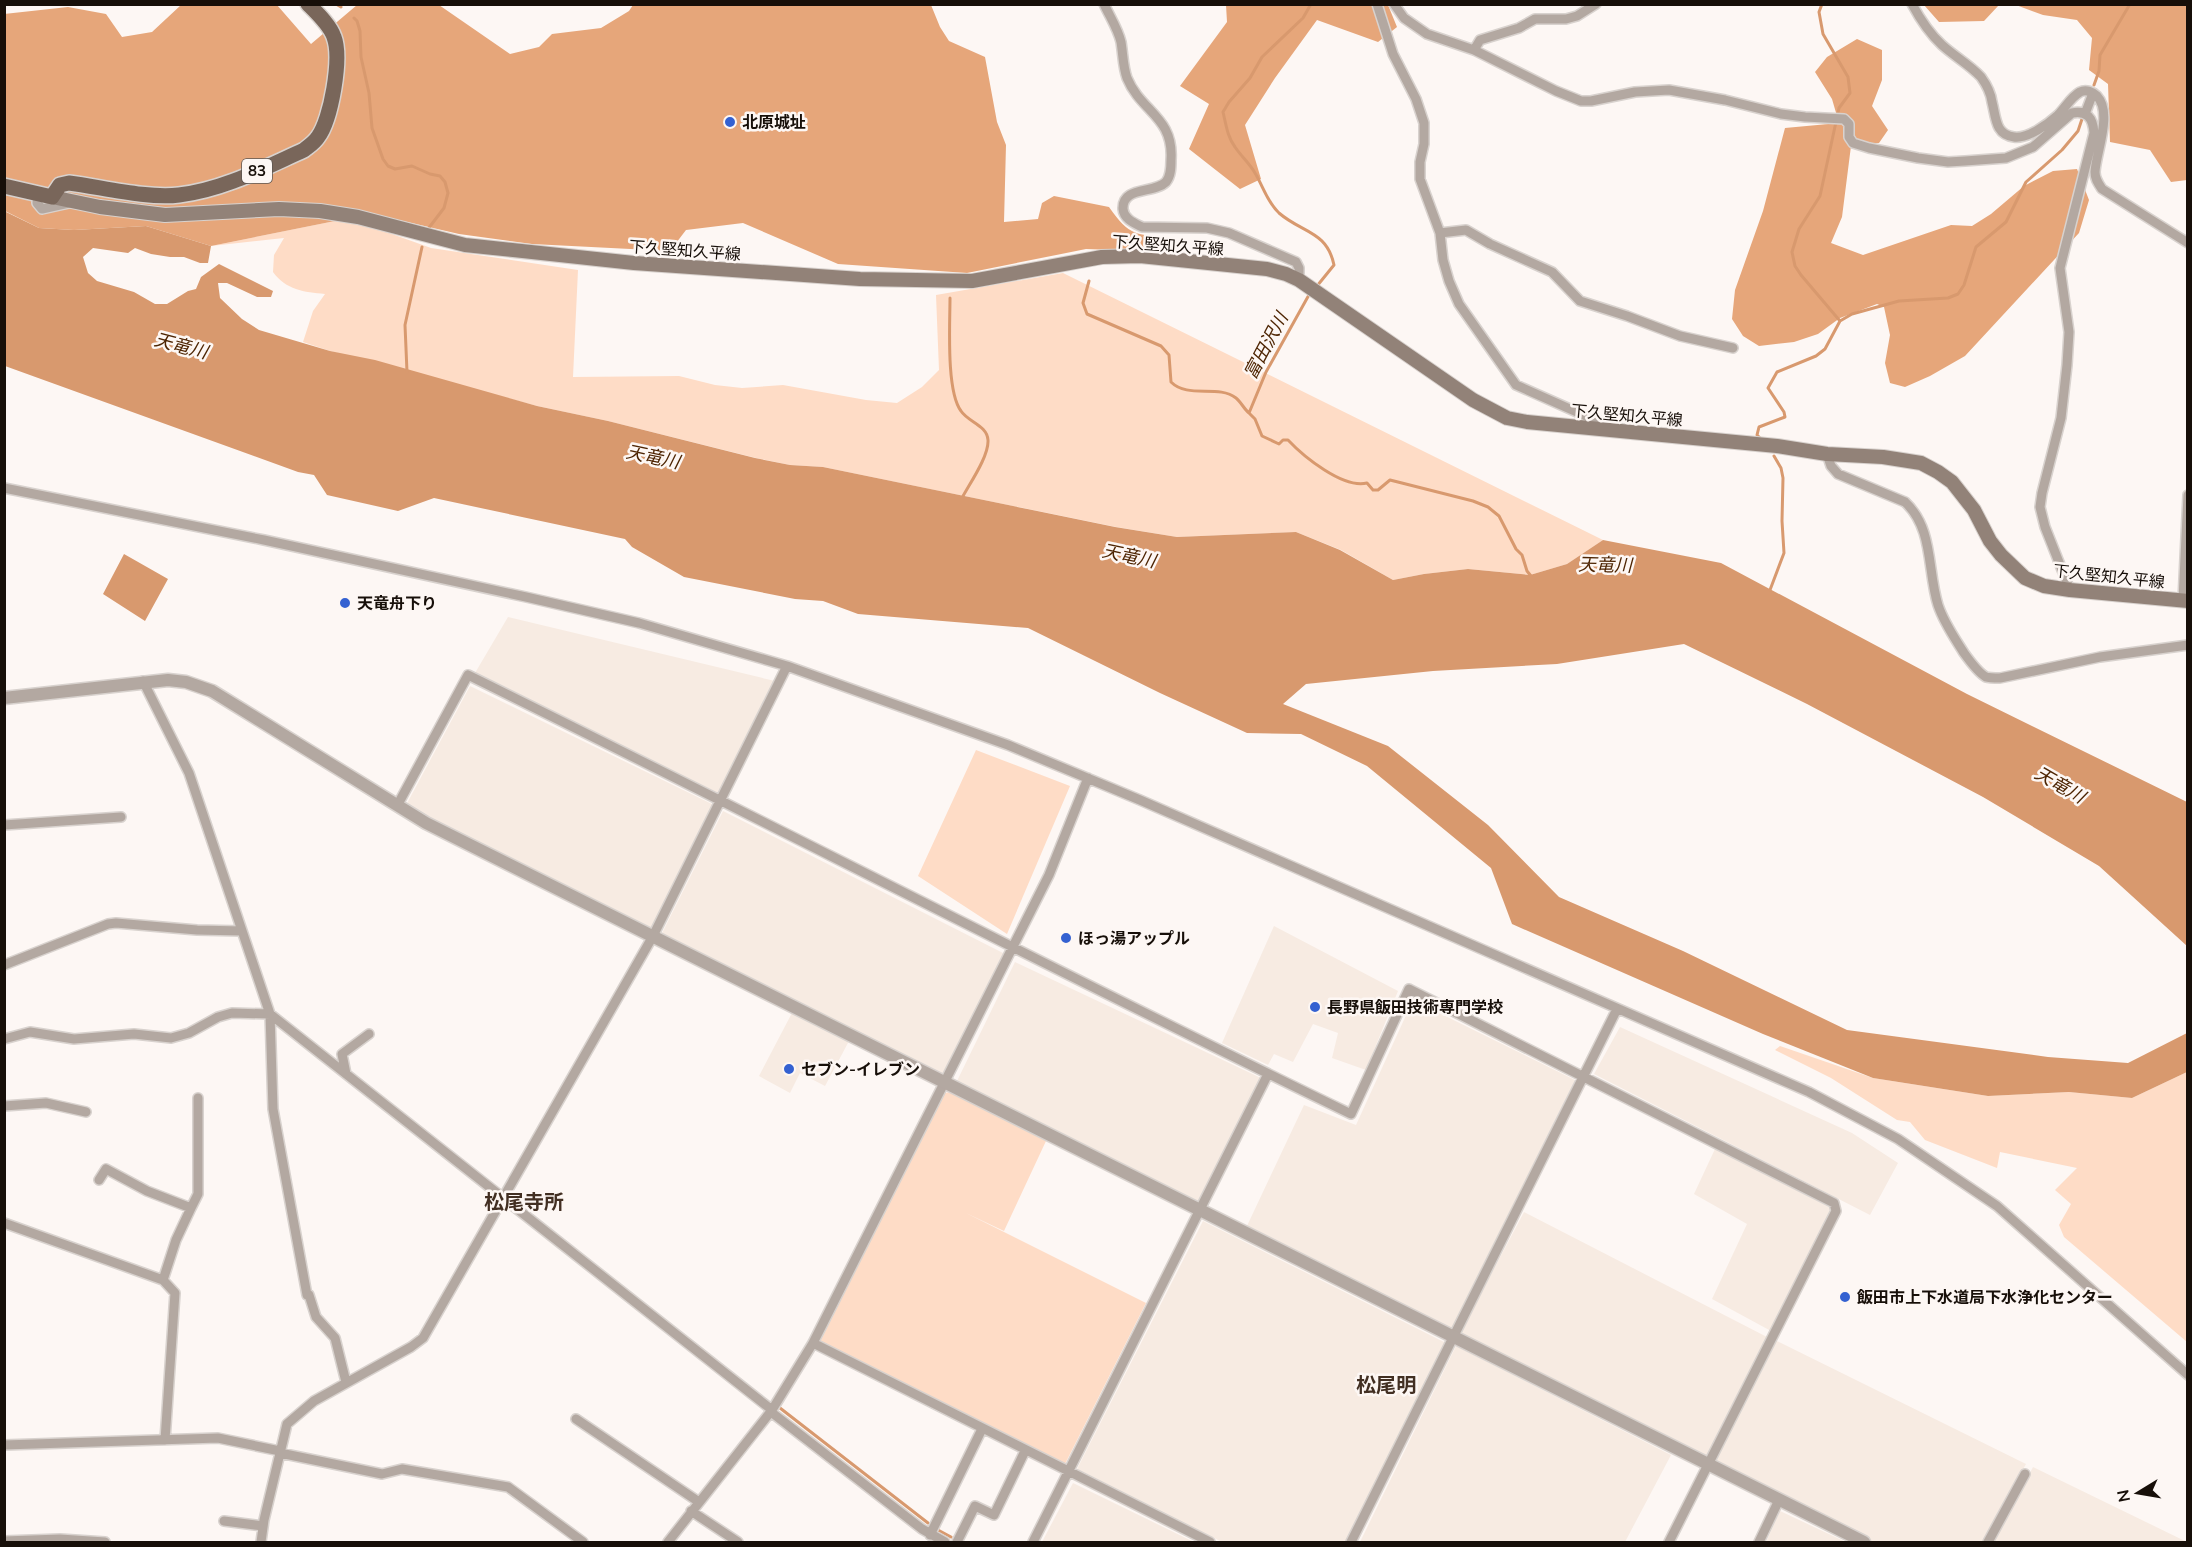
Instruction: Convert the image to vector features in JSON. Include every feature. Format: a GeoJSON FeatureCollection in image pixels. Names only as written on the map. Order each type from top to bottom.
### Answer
{"type":"FeatureCollection","features":[{"type":"Feature","properties":{"kind":"main road","name":"83"},"geometry":{"type":"LineString","coordinates":[[45,195],[60,185],[69,183],[160,195],[178,195],[202,190],[247,175],[309,146],[318,137],[326,116],[338,53],[332,32],[308,4]]}},
{"type":"Feature","properties":{"kind":"main road"},"geometry":{"type":"LineString","coordinates":[[4,186],[45,195]]}},
{"type":"Feature","properties":{"kind":"main road","name":"下久堅知久平線"},"geometry":{"type":"LineString","coordinates":[[45,195],[71,202],[165,214],[279,209],[320,211],[358,217],[465,245],[634,263],[860,279],[972,281],[1102,257],[1140,256],[1267,269],[1303,282],[1473,400],[1496,413],[1527,422],[1632,434],[1777,446],[1827,454],[1904,459],[1921,463],[1952,482],[1964,496],[1990,541],[2012,568],[2025,578],[2044,586],[2070,590],[2185,601]]}},
{"type":"Feature","properties":{"kind":"street"},"geometry":{"type":"LineString","coordinates":[[1104,4],[1121,41],[1126,77],[1138,96],[1170,135],[1171,172],[1166,181],[1158,186],[1130,194],[1125,199],[1123,207],[1125,215],[1133,223],[1142,227],[1207,228],[1229,233],[1296,262],[1303,282]]}},
{"type":"Feature","properties":{"kind":"street"},"geometry":{"type":"LineString","coordinates":[[1377,4],[1394,54],[1416,99],[1424,123],[1420,180],[1440,233],[1443,260],[1459,304],[1515,385],[1597,421],[1621,426],[1632,434]]}},
{"type":"Feature","properties":{"kind":"street"},"geometry":{"type":"LineString","coordinates":[[1394,4],[1404,18],[1417,29],[1463,48],[1474,50],[1581,101],[1635,92],[1669,90],[1725,100],[1781,114],[1844,119],[1849,124],[1849,137],[1853,143],[1884,152],[1956,162],[2006,158],[2033,147],[2072,113],[2085,114],[2094,124],[2094,133],[2060,268],[2069,332],[2067,365],[2061,418],[2040,507],[2070,590]]}},
{"type":"Feature","properties":{"kind":"street"},"geometry":{"type":"LineString","coordinates":[[1474,50],[1480,40],[1519,28],[1535,19],[1566,19],[1577,16],[1596,4]]}},
{"type":"Feature","properties":{"kind":"street"},"geometry":{"type":"LineString","coordinates":[[1912,4],[1921,20],[1941,44],[1980,77],[1992,100],[1996,124],[2004,135],[2027,136],[2057,116],[2079,92],[2086,90],[2093,93],[2101,102],[2103,115],[2102,140],[2095,173],[2102,189],[2187,243]]}},
{"type":"Feature","properties":{"kind":"street"},"geometry":{"type":"LineString","coordinates":[[2085,114],[2093,93]]}},
{"type":"Feature","properties":{"kind":"street"},"geometry":{"type":"LineString","coordinates":[[1440,233],[1466,230],[1490,244],[1552,272],[1580,301],[1680,336],[1733,348]]}},
{"type":"Feature","properties":{"kind":"street"},"geometry":{"type":"LineString","coordinates":[[1827,454],[1831,466],[1838,474],[1905,502],[1914,510],[1923,529],[1931,556],[1937,602],[1946,626],[1967,657],[1986,677],[2000,678],[2100,657],[2187,645]]}},
{"type":"Feature","properties":{"kind":"street"},"geometry":{"type":"LineString","coordinates":[[4,488],[252,537],[639,623],[787,666],[1008,745],[1809,1092],[1898,1139],[1997,1206],[2187,1375]]}},
{"type":"Feature","properties":{"kind":"street"},"geometry":{"type":"LineString","coordinates":[[2185,601],[2187,495]]}},
{"type":"Feature","properties":{"kind":"street"},"geometry":{"type":"LineString","coordinates":[[261,1542],[285,1429],[292,1418],[314,1401],[423,1338],[653,936],[787,666]]}},
{"type":"Feature","properties":{"kind":"street"},"geometry":{"type":"LineString","coordinates":[[397,806],[468,675],[722,799],[1012,947],[1350,1114],[1409,989],[1834,1203],[1836,1211],[1669,1542]]}},
{"type":"Feature","properties":{"kind":"street"},"geometry":{"type":"LineString","coordinates":[[4,698],[168,680],[186,682],[212,691],[426,823],[1864,1542]]}},
{"type":"Feature","properties":{"kind":"street"},"geometry":{"type":"LineString","coordinates":[[143,681],[189,773],[270,1014],[273,1109],[307,1294],[318,1320],[335,1338],[346,1382]]}},
{"type":"Feature","properties":{"kind":"street"},"geometry":{"type":"LineString","coordinates":[[668,1542],[772,1411],[813,1343],[1049,875],[1088,778]]}},
{"type":"Feature","properties":{"kind":"street"},"geometry":{"type":"LineString","coordinates":[[4,825],[121,817]]}},
{"type":"Feature","properties":{"kind":"street"},"geometry":{"type":"LineString","coordinates":[[4,965],[108,924],[242,931]]}},
{"type":"Feature","properties":{"kind":"street"},"geometry":{"type":"LineString","coordinates":[[1351,1542],[1617,1009]]}},
{"type":"Feature","properties":{"kind":"street"},"geometry":{"type":"LineString","coordinates":[[4,1039],[30,1032],[74,1039],[128,1034],[171,1038],[189,1034],[218,1017],[232,1013],[270,1014],[930,1535],[945,1542]]}},
{"type":"Feature","properties":{"kind":"street"},"geometry":{"type":"LineString","coordinates":[[346,1074],[342,1054],[369,1034]]}},
{"type":"Feature","properties":{"kind":"street"},"geometry":{"type":"LineString","coordinates":[[1033,1542],[1268,1074]]}},
{"type":"Feature","properties":{"kind":"street"},"geometry":{"type":"LineString","coordinates":[[163,1280],[176,1240],[198,1194],[198,1098]]}},
{"type":"Feature","properties":{"kind":"street"},"geometry":{"type":"LineString","coordinates":[[5,1104],[45,1103],[86,1112]]}},
{"type":"Feature","properties":{"kind":"street"},"geometry":{"type":"LineString","coordinates":[[99,1180],[106,1169],[147,1191],[191,1208]]}},
{"type":"Feature","properties":{"kind":"street"},"geometry":{"type":"LineString","coordinates":[[4,1223],[163,1280],[176,1293],[165,1440]]}},
{"type":"Feature","properties":{"kind":"street"},"geometry":{"type":"LineString","coordinates":[[813,1343],[982,1430],[1210,1542]]}},
{"type":"Feature","properties":{"kind":"street"},"geometry":{"type":"LineString","coordinates":[[576,1419],[699,1502]]}},
{"type":"Feature","properties":{"kind":"street"},"geometry":{"type":"LineString","coordinates":[[930,1535],[982,1430]]}},
{"type":"Feature","properties":{"kind":"street"},"geometry":{"type":"LineString","coordinates":[[4,1445],[218,1438],[382,1474],[402,1470],[508,1487],[568,1534],[583,1542]]}},
{"type":"Feature","properties":{"kind":"street"},"geometry":{"type":"LineString","coordinates":[[957,1542],[975,1506],[994,1515],[1025,1450]]}},
{"type":"Feature","properties":{"kind":"street"},"geometry":{"type":"LineString","coordinates":[[1988,1542],[2025,1473]]}},
{"type":"Feature","properties":{"kind":"street"},"geometry":{"type":"LineString","coordinates":[[1759,1542],[1779,1500]]}},
{"type":"Feature","properties":{"kind":"street"},"geometry":{"type":"LineString","coordinates":[[691,1511],[738,1542]]}},
{"type":"Feature","properties":{"kind":"street"},"geometry":{"type":"LineString","coordinates":[[224,1521],[263,1526]]}},
{"type":"Feature","properties":{"kind":"street"},"geometry":{"type":"LineString","coordinates":[[4,1541],[60,1539],[105,1542]]}},
{"type":"Feature","properties":{"kind":"shaded area"},"geometry":{"type":"Polygon","coordinates":[[[181,5],[277,5],[311,44],[357,5],[439,5],[510,54],[539,47],[552,34],[601,28],[629,11],[633,5],[931,5],[949,41],[985,57],[997,122],[1006,145],[1004,222],[1038,219],[1042,203],[1054,196],[1109,207],[1123,224],[1134,232],[1169,238],[1169,252],[1086,249],[967,273],[838,264],[743,223],[686,230],[670,251],[532,244],[459,234],[364,212],[340,220],[211,246],[146,226],[74,230],[39,228],[5,211],[4,14],[68,7],[106,14],[122,37],[152,32],[181,5]]]}},
{"type":"Feature","properties":{"kind":"shaded area"},"geometry":{"type":"Polygon","coordinates":[[[1226,5],[1388,5],[1397,27],[1378,42],[1317,20],[1275,78],[1245,125],[1261,179],[1240,189],[1189,149],[1209,104],[1180,86],[1227,22],[1226,5]]]}},
{"type":"Feature","properties":{"kind":"shaded area"},"geometry":{"type":"Polygon","coordinates":[[[1924,5],[1999,5],[1984,21],[1939,22],[1924,5]]]}},
{"type":"Feature","properties":{"kind":"shaded area"},"geometry":{"type":"Polygon","coordinates":[[[2016,5],[2187,5],[2187,180],[2171,182],[2150,150],[2110,142],[2108,84],[2089,70],[2092,38],[2077,20],[2043,15],[2016,5]]]}},
{"type":"Feature","properties":{"kind":"shaded area"},"geometry":{"type":"Polygon","coordinates":[[[1857,39],[1882,50],[1882,80],[1872,106],[1888,130],[1879,143],[1851,146],[1842,217],[1831,243],[1863,255],[1951,225],[1972,226],[1991,214],[2024,186],[2053,171],[2077,169],[2089,200],[2079,233],[1965,356],[1905,387],[1890,383],[1885,363],[1890,335],[1884,307],[1877,304],[1840,318],[1818,334],[1794,342],[1759,346],[1743,336],[1732,319],[1735,290],[1763,211],[1785,128],[1839,123],[1832,99],[1815,72],[1827,57],[1857,39]]]}},
{"type":"Feature","properties":{"kind":"shaded area"},"geometry":{"type":"Polygon","coordinates":[[[340,220],[378,229],[431,248],[578,270],[573,377],[679,376],[715,385],[742,388],[783,385],[866,400],[897,403],[922,387],[939,370],[936,295],[1063,273],[1603,540],[1567,564],[1530,575],[1468,569],[1393,580],[1341,550],[1296,532],[1177,537],[1116,527],[823,467],[790,465],[756,458],[608,421],[537,406],[303,342],[313,311],[325,294],[303,291],[290,286],[273,272],[274,255],[284,238],[211,246],[340,220]]]}},
{"type":"Feature","properties":{"kind":"shaded area"},"geometry":{"type":"Polygon","coordinates":[[[508,617],[775,681],[720,794],[475,673],[508,617]]]}},
{"type":"Feature","properties":{"kind":"shaded area"},"geometry":{"type":"Polygon","coordinates":[[[470,686],[714,805],[651,929],[405,807],[470,686]]]}},
{"type":"Feature","properties":{"kind":"shaded area"},"geometry":{"type":"Polygon","coordinates":[[[976,750],[1070,786],[1007,934],[918,876],[976,750]]]}},
{"type":"Feature","properties":{"kind":"shaded area"},"geometry":{"type":"Polygon","coordinates":[[[723,811],[1005,954],[942,1075],[661,935],[723,811]]]}},
{"type":"Feature","properties":{"kind":"shaded area","name":"長野県飯田技術専門学校"},"geometry":{"type":"Polygon","coordinates":[[[1274,926],[1398,991],[1366,1070],[1332,1058],[1338,1033],[1313,1024],[1293,1062],[1274,1054],[1268,1065],[1222,1043],[1274,926]]]}},
{"type":"Feature","properties":{"kind":"shaded area"},"geometry":{"type":"Polygon","coordinates":[[[1015,962],[1261,1078],[1197,1204],[957,1081],[1015,962]]]}},
{"type":"Feature","properties":{"kind":"shaded area"},"geometry":{"type":"Polygon","coordinates":[[[1413,1000],[1575,1080],[1451,1331],[1246,1228],[1304,1105],[1356,1125],[1413,1000]]]}},
{"type":"Feature","properties":{"kind":"shaded area"},"geometry":{"type":"Polygon","coordinates":[[[793,1011],[849,1041],[825,1086],[800,1073],[790,1093],[759,1076],[793,1011]]]}},
{"type":"Feature","properties":{"kind":"shaded area"},"geometry":{"type":"Polygon","coordinates":[[[1620,1027],[1852,1133],[1898,1163],[1870,1215],[1594,1074],[1620,1027]]]}},
{"type":"Feature","properties":{"kind":"shaded area"},"geometry":{"type":"Polygon","coordinates":[[[1780,1046],[1873,1078],[1988,1096],[2069,1092],[2132,1098],[2187,1072],[2187,1342],[2064,1237],[2059,1225],[2071,1204],[2055,1190],[2077,1168],[2000,1152],[1997,1168],[1925,1140],[1910,1122],[1897,1120],[1831,1078],[1775,1050],[1780,1046]]]}},
{"type":"Feature","properties":{"kind":"shaded area"},"geometry":{"type":"Polygon","coordinates":[[[951,1092],[1046,1141],[1004,1231],[966,1213],[1146,1303],[1065,1464],[820,1342],[944,1093],[951,1092]]]}},
{"type":"Feature","properties":{"kind":"shaded area"},"geometry":{"type":"Polygon","coordinates":[[[1715,1149],[1831,1208],[1771,1331],[1712,1299],[1747,1224],[1694,1194],[1715,1149]]]}},
{"type":"Feature","properties":{"kind":"shaded area"},"geometry":{"type":"Polygon","coordinates":[[[1524,1212],[1767,1337],[1706,1460],[1459,1335],[1524,1212]]]}},
{"type":"Feature","properties":{"kind":"shaded area"},"geometry":{"type":"Polygon","coordinates":[[[1203,1221],[1446,1343],[1346,1542],[1222,1542],[1077,1469],[1203,1221]]]}},
{"type":"Feature","properties":{"kind":"shaded area"},"geometry":{"type":"Polygon","coordinates":[[[1775,1340],[2026,1464],[1984,1542],[1873,1542],[1715,1463],[1775,1340]]]}},
{"type":"Feature","properties":{"kind":"shaded area"},"geometry":{"type":"Polygon","coordinates":[[[1456,1346],[1671,1455],[1625,1542],[1360,1542],[1456,1346]]]}},
{"type":"Feature","properties":{"kind":"shaded area"},"geometry":{"type":"Polygon","coordinates":[[[2033,1467],[2187,1542],[1994,1542],[2033,1467]]]}},
{"type":"Feature","properties":{"kind":"shaded area"},"geometry":{"type":"Polygon","coordinates":[[[1073,1483],[1194,1542],[1042,1542],[1073,1483]]]}},
{"type":"Feature","properties":{"kind":"shaded area"},"geometry":{"type":"Polygon","coordinates":[[[1780,1511],[1846,1542],[1766,1542],[1780,1511]]]}},
{"type":"Feature","properties":{"kind":"water","name":"天竜川"},"geometry":{"type":"Polygon","coordinates":[[[4,211],[39,228],[74,230],[146,226],[211,246],[208,263],[200,263],[184,257],[151,254],[135,248],[128,253],[93,248],[83,257],[88,273],[97,281],[134,292],[155,304],[167,304],[188,291],[196,289],[201,277],[219,264],[273,291],[271,297],[257,297],[227,283],[218,283],[220,298],[242,319],[259,330],[537,406],[608,421],[755,458],[790,465],[823,467],[1115,527],[1177,537],[1296,532],[1340,550],[1393,580],[1468,569],[1530,575],[1567,564],[1603,540],[1721,563],[1967,694],[2187,802],[2187,946],[2099,866],[1983,797],[1807,704],[1684,644],[1557,664],[1433,671],[1306,684],[1283,704],[1388,746],[1488,825],[1559,897],[1683,951],[1847,1030],[2048,1057],[2128,1063],[2187,1033],[2187,1072],[2132,1098],[2069,1092],[1988,1096],[1873,1078],[1763,1034],[1512,924],[1491,868],[1367,766],[1301,734],[1247,733],[1028,628],[858,614],[823,601],[795,599],[684,577],[632,547],[625,539],[434,498],[398,511],[327,495],[314,475],[298,472],[5,366],[4,211]]]}},
{"type":"Feature","properties":{"kind":"water"},"geometry":{"type":"Polygon","coordinates":[[[124,554],[168,579],[145,621],[103,594],[124,554]]]}},
{"type":"Feature","properties":{"kind":"waterway"},"geometry":{"type":"LineString","coordinates":[[336,4],[341,7]]}},
{"type":"Feature","properties":{"kind":"waterway","name":"富田沢川"},"geometry":{"type":"LineString","coordinates":[[1311,4],[1303,18],[1262,57],[1250,78],[1223,112],[1232,143],[1253,170],[1275,209],[1288,220],[1320,239],[1331,254],[1334,265],[1317,286]]}},
{"type":"Feature","properties":{"kind":"waterway"},"geometry":{"type":"LineString","coordinates":[[1822,4],[1819,12],[1823,34],[1848,77],[1850,93],[1839,108],[1820,196],[1799,229],[1792,252],[1795,266],[1801,275],[1840,321]]}},
{"type":"Feature","properties":{"kind":"waterway"},"geometry":{"type":"LineString","coordinates":[[2094,85],[2099,71],[2100,55],[2130,4]]}},
{"type":"Feature","properties":{"kind":"waterway"},"geometry":{"type":"LineString","coordinates":[[354,18],[360,31],[361,57],[369,93],[372,128],[383,159],[388,166],[395,169],[412,166],[440,176],[445,182],[448,193],[444,208],[428,229]]}},
{"type":"Feature","properties":{"kind":"waterway"},"geometry":{"type":"LineString","coordinates":[[1761,439],[1757,435],[1759,427],[1785,417],[1768,388],[1777,372],[1816,356],[1825,349],[1840,321],[1852,314],[1899,301],[1948,298],[1958,294],[1964,285],[1976,247],[2006,222],[2026,182],[2062,150],[2078,131],[2082,119]]}},
{"type":"Feature","properties":{"kind":"waterway"},"geometry":{"type":"LineString","coordinates":[[407,372],[405,325],[422,247]]}},
{"type":"Feature","properties":{"kind":"waterway"},"geometry":{"type":"LineString","coordinates":[[1089,281],[1083,303],[1087,314],[1161,346],[1169,355],[1171,382],[1178,387],[1186,390],[1229,394],[1238,400],[1249,413]]}},
{"type":"Feature","properties":{"kind":"waterway","name":"富田沢川"},"geometry":{"type":"LineString","coordinates":[[1310,293],[1266,372],[1249,413],[1255,419],[1262,436],[1279,444],[1283,440],[1288,440],[1324,470],[1347,481],[1357,484],[1367,483],[1373,490],[1378,490],[1390,480],[1473,501],[1488,507],[1499,516],[1516,549],[1522,555],[1531,576]]}},
{"type":"Feature","properties":{"kind":"waterway"},"geometry":{"type":"LineString","coordinates":[[950,298],[950,357],[956,401],[964,415],[981,427],[988,440],[982,461],[962,498]]}},
{"type":"Feature","properties":{"kind":"waterway"},"geometry":{"type":"LineString","coordinates":[[1770,590],[1784,553],[1783,478],[1781,468],[1774,456]]}},
{"type":"Feature","properties":{"kind":"waterway"},"geometry":{"type":"LineString","coordinates":[[780,1408],[928,1523]]}},
{"type":"Feature","properties":{"kind":"waterway"},"geometry":{"type":"LineString","coordinates":[[938,1530],[951,1537]]}},
{"type":"Feature","properties":{"kind":"place","name":"北原城址"},"geometry":{"type":"Point","coordinates":[730,122]}},
{"type":"Feature","properties":{"kind":"place","name":"天竜舟下り"},"geometry":{"type":"Point","coordinates":[345,603]}},
{"type":"Feature","properties":{"kind":"place","name":"ほっ湯アップル"},"geometry":{"type":"Point","coordinates":[1066,938]}},
{"type":"Feature","properties":{"kind":"place","name":"長野県飯田技術専門学校"},"geometry":{"type":"Point","coordinates":[1315,1007]}},
{"type":"Feature","properties":{"kind":"place","name":"セブン-イレブン"},"geometry":{"type":"Point","coordinates":[789,1069]}},
{"type":"Feature","properties":{"kind":"place","name":"飯田市上下水道局下水浄化センター"},"geometry":{"type":"Point","coordinates":[1845,1297]}},
{"type":"Feature","properties":{"kind":"district","name":"松尾寺所"},"geometry":{"type":"Point","coordinates":[524,1202]}},
{"type":"Feature","properties":{"kind":"district","name":"松尾明"},"geometry":{"type":"Point","coordinates":[1386,1385]}}]}
